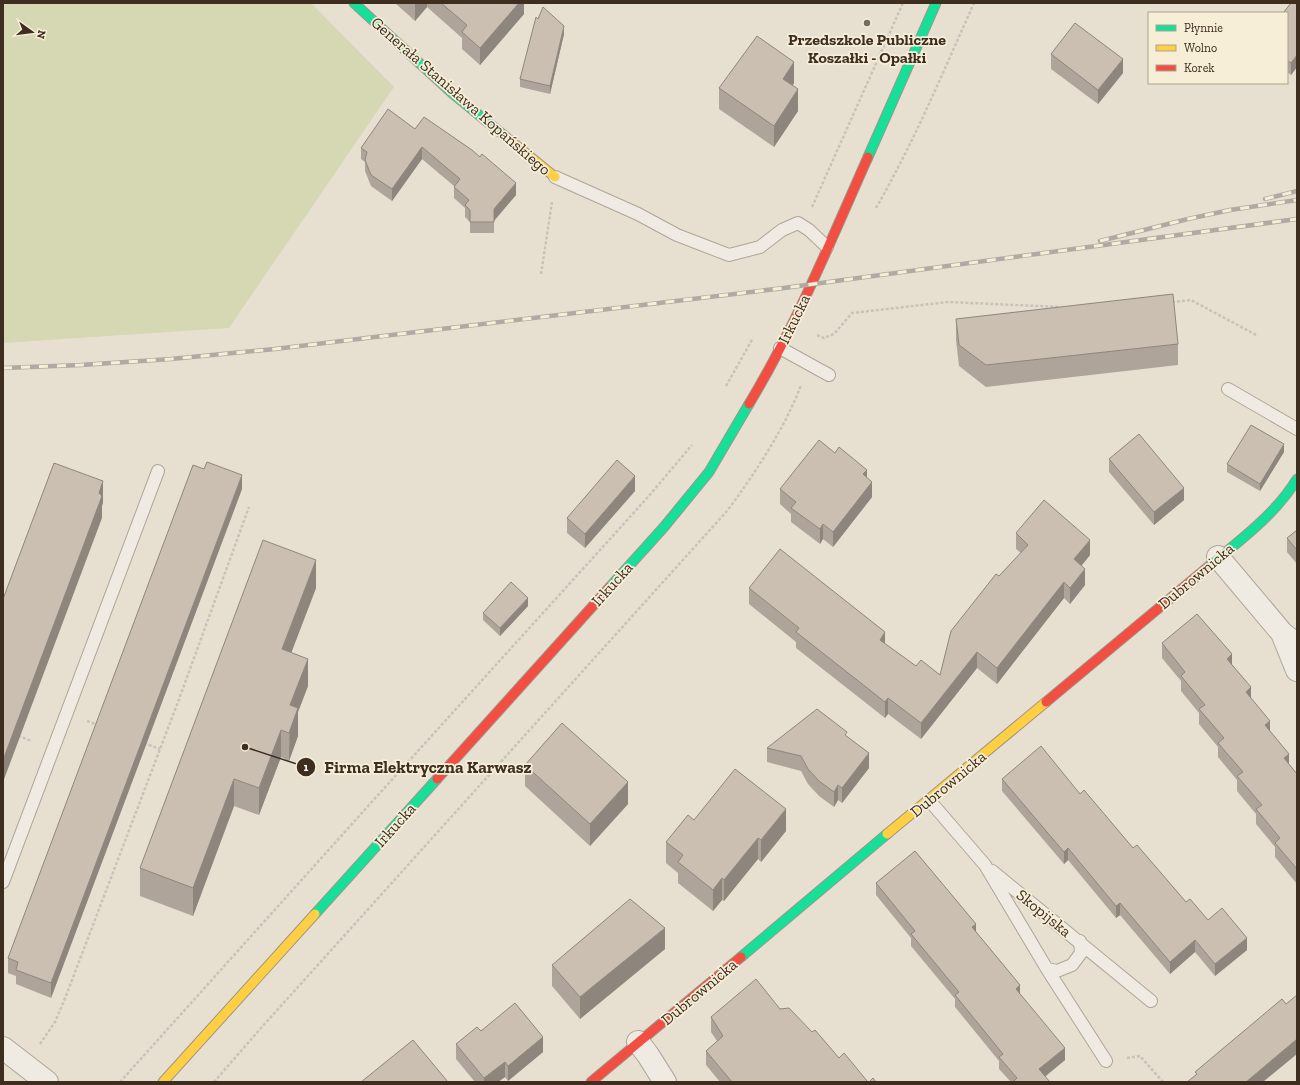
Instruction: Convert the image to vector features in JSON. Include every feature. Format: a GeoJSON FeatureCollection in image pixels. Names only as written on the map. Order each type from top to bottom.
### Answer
{"type":"FeatureCollection","features":[{"type":"Feature","properties":{"kind":"street","name":"Generała Stanisława Kopańskiego"},"geometry":{"type":"LineString","coordinates":[[354,3],[452,93],[555,177]]}},
{"type":"Feature","properties":{"kind":"street","name":"Irkucka"},"geometry":{"type":"LineString","coordinates":[[163,1082],[664,527],[709,472],[766,376],[811,284],[936,3]]}},
{"type":"Feature","properties":{"kind":"street","name":"Dubrownicka"},"geometry":{"type":"LineString","coordinates":[[591,1082],[1258,525],[1288,494],[1297,479]]}},
{"type":"Feature","properties":{"kind":"street"},"geometry":{"type":"LineString","coordinates":[[1218,558],[1289,639],[1297,670]]}},
{"type":"Feature","properties":{"kind":"street"},"geometry":{"type":"LineString","coordinates":[[638,1042],[665,1078]]}},
{"type":"Feature","properties":{"kind":"street"},"geometry":{"type":"LineString","coordinates":[[3,1048],[47,1082]]}},
{"type":"Feature","properties":{"kind":"lane","name":"Generała Stanisława Kopańskiego"},"geometry":{"type":"LineString","coordinates":[[555,177],[638,214],[678,235],[729,255],[760,247],[782,230],[798,223],[809,230],[827,247]]}},
{"type":"Feature","properties":{"kind":"lane"},"geometry":{"type":"LineString","coordinates":[[780,348],[829,375]]}},
{"type":"Feature","properties":{"kind":"lane"},"geometry":{"type":"LineString","coordinates":[[1228,389],[1297,429]]}},
{"type":"Feature","properties":{"kind":"lane"},"geometry":{"type":"LineString","coordinates":[[3,882],[158,471]]}},
{"type":"Feature","properties":{"kind":"lane","name":"Skopijska"},"geometry":{"type":"LineString","coordinates":[[929,800],[985,865],[1047,969],[1057,971],[1072,964],[1081,953],[1080,941],[985,865]]}},
{"type":"Feature","properties":{"kind":"lane"},"geometry":{"type":"LineString","coordinates":[[1080,941],[1151,1001]]}},
{"type":"Feature","properties":{"kind":"lane"},"geometry":{"type":"LineString","coordinates":[[1047,969],[1106,1061]]}},
{"type":"Feature","properties":{"kind":"path"},"geometry":{"type":"LineString","coordinates":[[809,230],[811,208],[903,3]]}},
{"type":"Feature","properties":{"kind":"path"},"geometry":{"type":"LineString","coordinates":[[895,174],[974,3]]}},
{"type":"Feature","properties":{"kind":"path"},"geometry":{"type":"LineString","coordinates":[[541,274],[555,177]]}},
{"type":"Feature","properties":{"kind":"path"},"geometry":{"type":"LineString","coordinates":[[1168,303],[1190,300],[1258,336]]}},
{"type":"Feature","properties":{"kind":"path"},"geometry":{"type":"LineString","coordinates":[[814,334],[824,338],[834,334],[852,313],[948,302],[1066,308]]}},
{"type":"Feature","properties":{"kind":"path"},"geometry":{"type":"LineString","coordinates":[[1020,305],[1021,312]]}},
{"type":"Feature","properties":{"kind":"path"},"geometry":{"type":"LineString","coordinates":[[724,390],[753,337]]}},
{"type":"Feature","properties":{"kind":"path"},"geometry":{"type":"LineString","coordinates":[[214,1082],[266,1022],[727,511],[751,480],[774,442],[798,395],[802,381]]}},
{"type":"Feature","properties":{"kind":"path"},"geometry":{"type":"LineString","coordinates":[[120,1082],[379,793],[643,503],[694,442]]}},
{"type":"Feature","properties":{"kind":"path"},"geometry":{"type":"LineString","coordinates":[[39,1046],[55,1022],[64,1001],[160,749],[249,507]]}},
{"type":"Feature","properties":{"kind":"path"},"geometry":{"type":"LineString","coordinates":[[66,713],[102,727]]}},
{"type":"Feature","properties":{"kind":"path"},"geometry":{"type":"LineString","coordinates":[[17,735],[53,749]]}},
{"type":"Feature","properties":{"kind":"path"},"geometry":{"type":"LineString","coordinates":[[138,741],[160,749]]}},
{"type":"Feature","properties":{"kind":"path"},"geometry":{"type":"LineString","coordinates":[[1106,1061],[1140,1056],[1163,1082]]}},
{"type":"Feature","properties":{"kind":"green space"},"geometry":{"type":"Polygon","coordinates":[[[3,3],[311,3],[394,87],[229,328],[3,343],[3,3]]]}},
{"type":"Feature","properties":{"kind":"building"},"geometry":{"type":"Polygon","coordinates":[[[441,3],[519,3],[480,48],[462,32],[467,25],[441,3]]]}},
{"type":"Feature","properties":{"kind":"building"},"geometry":{"type":"Polygon","coordinates":[[[1291,3],[1297,3],[1297,55],[1291,63],[1288,61],[1288,12],[1284,12],[1291,3]]]}},
{"type":"Feature","properties":{"kind":"building"},"geometry":{"type":"Polygon","coordinates":[[[543,7],[564,26],[550,86],[520,79],[536,17],[538,19],[543,7]]]}},
{"type":"Feature","properties":{"kind":"building"},"geometry":{"type":"Polygon","coordinates":[[[1075,23],[1123,59],[1098,90],[1051,54],[1075,23]]]}},
{"type":"Feature","properties":{"kind":"building"},"geometry":{"type":"Polygon","coordinates":[[[757,36],[794,62],[783,79],[798,89],[774,126],[719,88],[757,36]]]}},
{"type":"Feature","properties":{"kind":"building"},"geometry":{"type":"Polygon","coordinates":[[[388,109],[415,129],[424,117],[480,157],[482,154],[516,183],[494,209],[494,222],[470,222],[470,210],[465,205],[469,200],[454,187],[460,179],[422,147],[392,189],[371,175],[365,160],[367,152],[361,148],[388,109]]]}},
{"type":"Feature","properties":{"kind":"building"},"geometry":{"type":"Polygon","coordinates":[[[1173,294],[1178,344],[986,365],[959,345],[956,319],[1173,294]]]}},
{"type":"Feature","properties":{"kind":"building"},"geometry":{"type":"Polygon","coordinates":[[[1251,425],[1284,444],[1260,484],[1227,464],[1251,425]]]}},
{"type":"Feature","properties":{"kind":"building"},"geometry":{"type":"Polygon","coordinates":[[[1139,434],[1184,488],[1154,512],[1109,459],[1139,434]]]}},
{"type":"Feature","properties":{"kind":"building"},"geometry":{"type":"Polygon","coordinates":[[[819,440],[835,453],[839,447],[867,470],[863,474],[872,482],[833,532],[823,524],[820,529],[791,508],[796,502],[780,489],[819,440]]]}},
{"type":"Feature","properties":{"kind":"building"},"geometry":{"type":"Polygon","coordinates":[[[617,460],[635,476],[585,534],[567,518],[617,460]]]}},
{"type":"Feature","properties":{"kind":"building"},"geometry":{"type":"Polygon","coordinates":[[[207,462],[242,475],[51,983],[16,970],[18,962],[8,958],[193,465],[204,469],[207,462]]]}},
{"type":"Feature","properties":{"kind":"building"},"geometry":{"type":"Polygon","coordinates":[[[54,463],[103,481],[99,493],[102,496],[3,760],[3,599],[54,463]]]}},
{"type":"Feature","properties":{"kind":"building"},"geometry":{"type":"Polygon","coordinates":[[[1044,500],[1090,540],[1074,559],[1085,569],[1070,588],[1064,582],[997,668],[977,652],[921,723],[888,698],[885,702],[796,632],[799,628],[749,588],[780,549],[885,632],[880,640],[916,666],[921,660],[940,675],[951,631],[996,574],[999,576],[1028,545],[1016,533],[1044,500]]]}},
{"type":"Feature","properties":{"kind":"building"},"geometry":{"type":"Polygon","coordinates":[[[1297,530],[1297,550],[1287,538],[1297,530]]]}},
{"type":"Feature","properties":{"kind":"building"},"geometry":{"type":"Polygon","coordinates":[[[263,540],[316,560],[282,649],[308,659],[290,705],[298,708],[289,733],[281,730],[259,788],[234,779],[193,888],[140,868],[263,540]]]}},
{"type":"Feature","properties":{"kind":"building"},"geometry":{"type":"Polygon","coordinates":[[[511,582],[528,598],[500,628],[483,613],[511,582]]]}},
{"type":"Feature","properties":{"kind":"building"},"geometry":{"type":"Polygon","coordinates":[[[1197,614],[1232,654],[1227,659],[1251,687],[1246,692],[1270,721],[1265,725],[1289,754],[1284,758],[1297,774],[1297,869],[1275,843],[1280,838],[1256,809],[1262,805],[1237,776],[1243,772],[1218,743],[1224,738],[1199,709],[1205,705],[1181,676],[1185,672],[1162,643],[1197,614]]]}},
{"type":"Feature","properties":{"kind":"building"},"geometry":{"type":"Polygon","coordinates":[[[817,709],[847,732],[845,735],[869,753],[842,788],[838,785],[834,792],[819,781],[808,769],[801,756],[767,748],[817,709]]]}},
{"type":"Feature","properties":{"kind":"building"},"geometry":{"type":"Polygon","coordinates":[[[562,723],[628,782],[590,824],[525,765],[562,723]]]}},
{"type":"Feature","properties":{"kind":"building"},"geometry":{"type":"Polygon","coordinates":[[[1041,746],[1080,794],[1084,790],[1133,848],[1137,845],[1186,902],[1190,899],[1208,920],[1222,908],[1247,938],[1215,964],[1195,940],[1170,962],[1120,903],[1116,906],[1068,848],[1064,852],[1002,779],[1041,746]]]}},
{"type":"Feature","properties":{"kind":"building"},"geometry":{"type":"Polygon","coordinates":[[[735,769],[786,809],[761,840],[758,838],[724,880],[722,878],[713,890],[678,862],[683,855],[666,842],[688,815],[694,820],[735,769]]]}},
{"type":"Feature","properties":{"kind":"building"},"geometry":{"type":"Polygon","coordinates":[[[915,851],[976,924],[972,927],[1020,985],[1016,989],[1065,1048],[1039,1069],[1050,1082],[1013,1082],[1017,1078],[999,1057],[1003,1054],[955,995],[959,992],[911,934],[915,931],[876,883],[915,851]]]}},
{"type":"Feature","properties":{"kind":"building"},"geometry":{"type":"Polygon","coordinates":[[[630,899],[665,928],[580,997],[552,965],[630,899]]]}},
{"type":"Feature","properties":{"kind":"building"},"geometry":{"type":"Polygon","coordinates":[[[756,979],[780,1009],[789,1008],[812,1032],[815,1030],[839,1058],[844,1053],[868,1082],[732,1082],[706,1051],[723,1036],[711,1017],[756,979]]]}},
{"type":"Feature","properties":{"kind":"building"},"geometry":{"type":"Polygon","coordinates":[[[1297,995],[1297,1039],[1246,1082],[1187,1082],[1197,1074],[1195,1072],[1282,999],[1286,1004],[1297,995]]]}},
{"type":"Feature","properties":{"kind":"building"},"geometry":{"type":"Polygon","coordinates":[[[515,1003],[543,1037],[508,1066],[505,1062],[484,1078],[456,1044],[477,1027],[481,1031],[515,1003]]]}},
{"type":"Feature","properties":{"kind":"building"},"geometry":{"type":"Polygon","coordinates":[[[413,1040],[448,1082],[361,1082],[413,1040]]]}},
{"type":"Feature","properties":{"kind":"building"},"geometry":{"type":"Polygon","coordinates":[[[873,1078],[876,1082],[869,1082],[873,1078]]]}},
{"type":"Feature","properties":{"kind":"railway"},"geometry":{"type":"LineString","coordinates":[[1265,199],[1297,191]]}},
{"type":"Feature","properties":{"kind":"railway"},"geometry":{"type":"LineString","coordinates":[[1100,241],[1230,210],[1297,200]]}},
{"type":"Feature","properties":{"kind":"railway"},"geometry":{"type":"LineString","coordinates":[[3,368],[171,359],[275,349],[784,288],[1297,219]]}},
{"type":"Feature","properties":{"kind":"traffic: fast"},"geometry":{"type":"LineString","coordinates":[[354,3],[452,93],[512,142]]}},
{"type":"Feature","properties":{"kind":"traffic: fast"},"geometry":{"type":"LineString","coordinates":[[868,157],[936,3]]}},
{"type":"Feature","properties":{"kind":"traffic: fast"},"geometry":{"type":"LineString","coordinates":[[610,587],[664,527],[709,472],[749,404]]}},
{"type":"Feature","properties":{"kind":"traffic: fast"},"geometry":{"type":"LineString","coordinates":[[1208,567],[1256,527],[1278,504],[1297,479]]}},
{"type":"Feature","properties":{"kind":"traffic: fast"},"geometry":{"type":"LineString","coordinates":[[315,914],[437,779]]}},
{"type":"Feature","properties":{"kind":"traffic: fast"},"geometry":{"type":"LineString","coordinates":[[741,957],[887,834]]}},
{"type":"Feature","properties":{"kind":"traffic: slow"},"geometry":{"type":"LineString","coordinates":[[512,142],[555,177]]}},
{"type":"Feature","properties":{"kind":"traffic: slow"},"geometry":{"type":"LineString","coordinates":[[887,834],[1046,702]]}},
{"type":"Feature","properties":{"kind":"traffic: slow"},"geometry":{"type":"LineString","coordinates":[[163,1082],[315,914]]}},
{"type":"Feature","properties":{"kind":"traffic: jam"},"geometry":{"type":"LineString","coordinates":[[749,404],[798,313],[868,157]]}},
{"type":"Feature","properties":{"kind":"traffic: jam"},"geometry":{"type":"LineString","coordinates":[[1046,702],[1208,567]]}},
{"type":"Feature","properties":{"kind":"traffic: jam"},"geometry":{"type":"LineString","coordinates":[[437,779],[610,587]]}},
{"type":"Feature","properties":{"kind":"traffic: jam"},"geometry":{"type":"LineString","coordinates":[[591,1082],[741,957]]}},
{"type":"Feature","properties":{"kind":"place","name":"Przedszkole Publiczne Koszałki - Opałki"},"geometry":{"type":"Point","coordinates":[867,23]}},
{"type":"Feature","properties":{"kind":"place","name":"Firma Elektryczna Karwasz"},"geometry":{"type":"Point","coordinates":[245,747]}}]}
